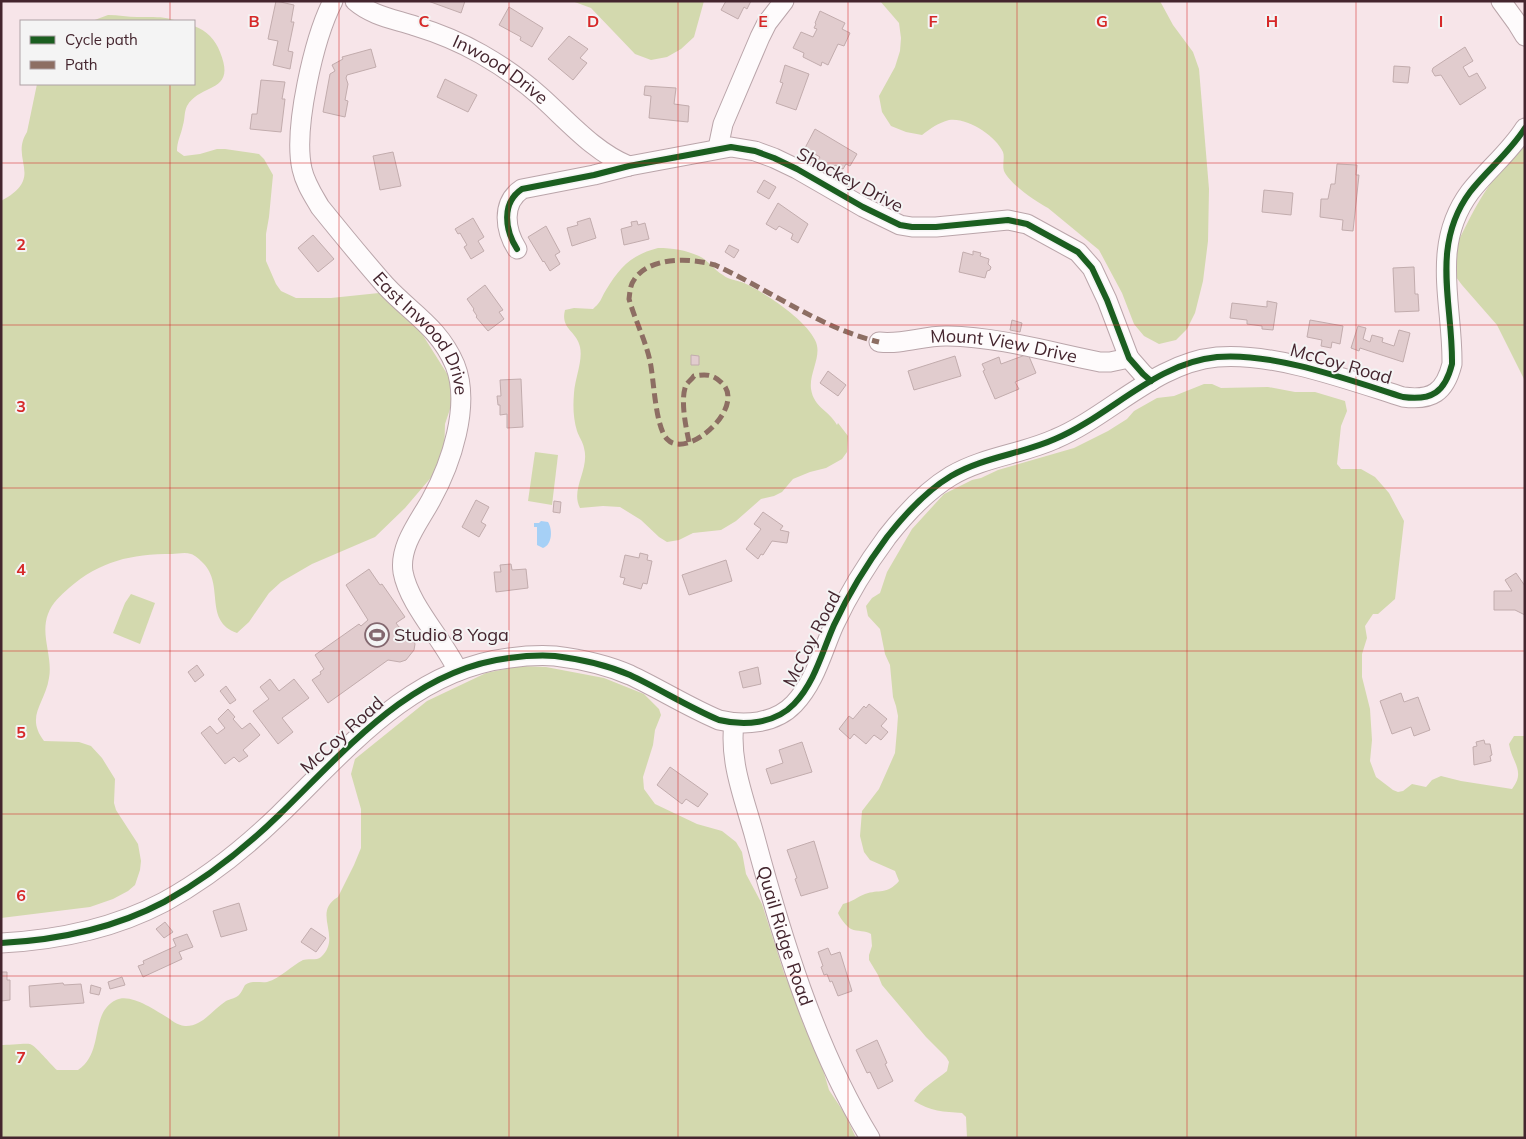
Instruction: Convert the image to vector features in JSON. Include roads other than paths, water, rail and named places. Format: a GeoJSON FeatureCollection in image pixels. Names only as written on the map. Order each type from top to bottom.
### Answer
{"type":"FeatureCollection","features":[{"type":"Feature","properties":{"kind":"street","name":"East Inwood Drive"},"geometry":{"type":"LineString","coordinates":[[333,1],[317,42],[306,96],[300,143],[302,170],[308,187],[320,207],[387,287],[434,331],[443,342],[456,367],[460,398],[456,438],[439,483],[405,547],[403,563],[406,584],[412,598],[444,645],[458,671]]}},
{"type":"Feature","properties":{"kind":"street","name":"Inwood Drive"},"geometry":{"type":"LineString","coordinates":[[355,1],[371,12],[441,34],[499,65],[537,94],[592,143],[619,162],[629,166]]}},
{"type":"Feature","properties":{"kind":"street"},"geometry":{"type":"LineString","coordinates":[[718,148],[723,124],[760,37],[767,23],[784,1]]}},
{"type":"Feature","properties":{"kind":"street"},"geometry":{"type":"LineString","coordinates":[[1501,1],[1518,23],[1525,36]]}},
{"type":"Feature","properties":{"kind":"street","name":"McCoy Road"},"geometry":{"type":"LineString","coordinates":[[1,943],[44,940],[94,930],[138,914],[165,901],[224,862],[253,838],[354,741],[383,716],[429,684],[478,664],[528,656],[578,659],[628,674],[719,720],[750,724],[781,714],[792,706],[804,693],[815,673],[835,624],[870,562],[887,537],[926,495],[965,468],[1054,440],[1077,429],[1151,381],[1182,365],[1216,357],[1242,357],[1278,362],[1403,397],[1425,398],[1435,394],[1443,387],[1449,376],[1452,364],[1445,261],[1452,227],[1469,194],[1525,128]]}},
{"type":"Feature","properties":{"kind":"street","name":"Shockey Drive"},"geometry":{"type":"LineString","coordinates":[[517,249],[510,238],[507,226],[510,202],[515,194],[522,189],[594,176],[629,166],[718,148],[743,148],[774,158],[862,207],[900,225],[936,227],[1008,220],[1027,224],[1044,232],[1078,252],[1092,268],[1102,286],[1129,358],[1151,381]]}},
{"type":"Feature","properties":{"kind":"street","name":"Mount View Drive"},"geometry":{"type":"LineString","coordinates":[[879,342],[893,344],[945,336],[964,337],[1030,347],[1100,362],[1129,358]]}},
{"type":"Feature","properties":{"kind":"street","name":"Quail Ridge Road"},"geometry":{"type":"LineString","coordinates":[[734,723],[733,748],[736,769],[770,895],[803,994],[816,1026],[846,1093],[870,1138]]}},
{"type":"Feature","properties":{"kind":"water"},"geometry":{"type":"Polygon","coordinates":[[[548,522],[551,533],[550,541],[543,548],[537,545],[537,527],[534,527],[534,523],[548,522]]]}},
{"type":"Feature","properties":{"kind":"place","name":"Studio 8 Yoga"},"geometry":{"type":"Point","coordinates":[377,635]}}]}
